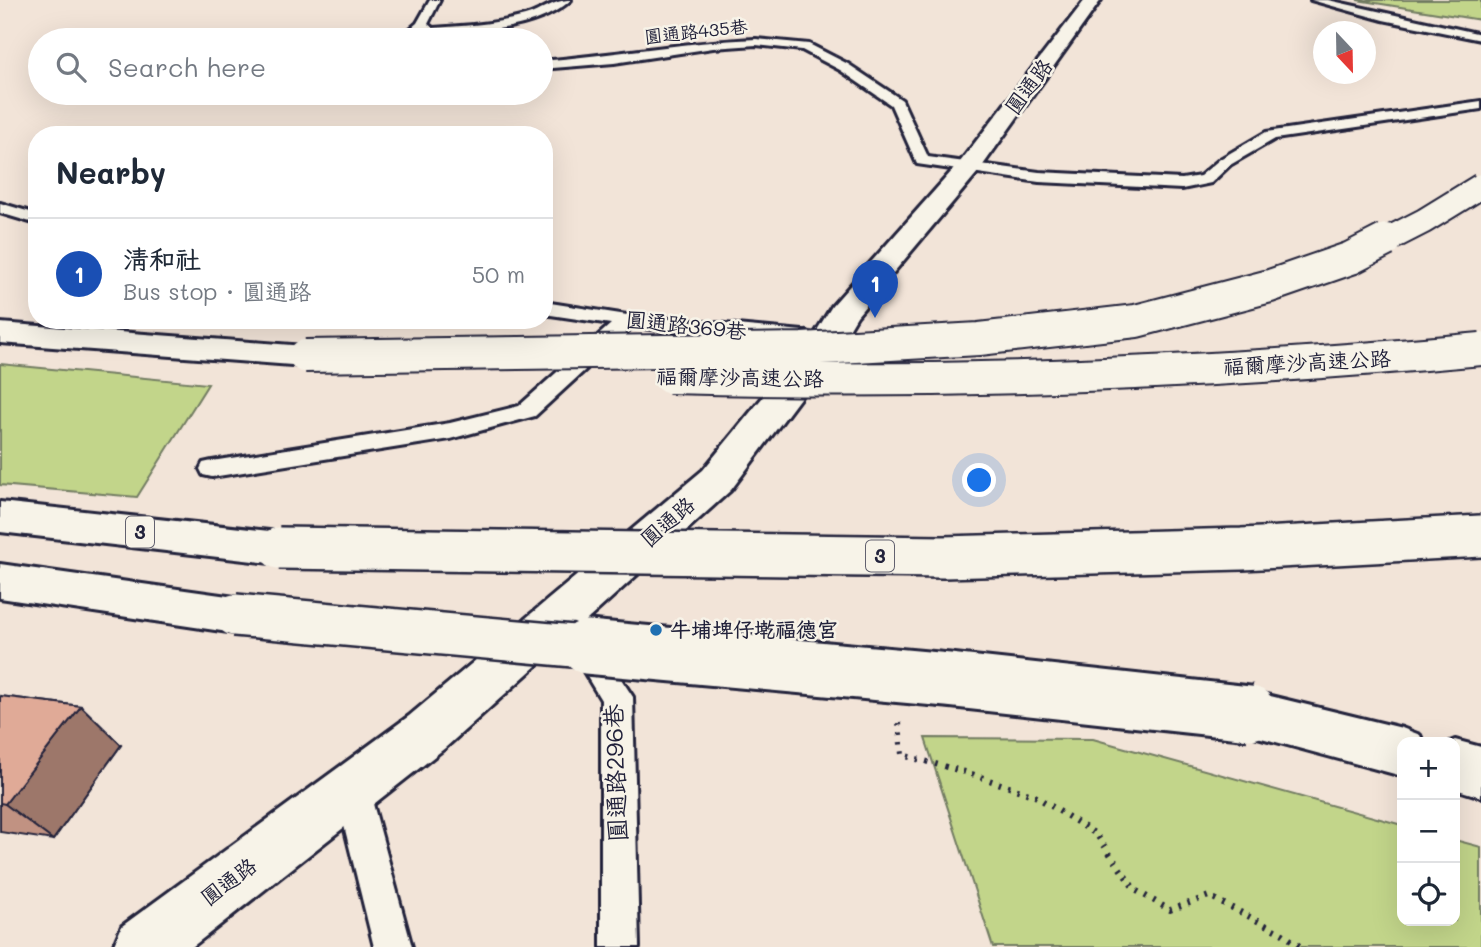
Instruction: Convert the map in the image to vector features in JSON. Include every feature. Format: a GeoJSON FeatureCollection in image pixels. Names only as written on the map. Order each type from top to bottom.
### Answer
{"type":"FeatureCollection","features":[{"type":"Feature","properties":{"kind":"main road","name":"圓通路"},"geometry":{"type":"LineString","coordinates":[[143,947],[427,732],[717,480],[828,339],[843,313],[969,167],[1093,0]]}},
{"type":"Feature","properties":{"kind":"main road"},"geometry":{"type":"LineString","coordinates":[[305,356],[802,349],[979,339],[1136,321],[1270,286],[1351,258],[1424,221],[1481,186]]}},
{"type":"Feature","properties":{"kind":"main road","name":"福爾摩沙高速公路"},"geometry":{"type":"LineString","coordinates":[[0,333],[448,367],[673,377],[875,381],[1053,378],[1392,358],[1481,349]]}},
{"type":"Feature","properties":{"kind":"main road","name":"3"},"geometry":{"type":"LineString","coordinates":[[0,517],[279,548],[943,557],[1242,549],[1481,536]]}},
{"type":"Feature","properties":{"kind":"main road"},"geometry":{"type":"LineString","coordinates":[[0,582],[236,615],[934,679],[1250,713],[1397,751]]}},
{"type":"Feature","properties":{"kind":"main road"},"geometry":{"type":"LineString","coordinates":[[1460,766],[1481,772]]}},
{"type":"Feature","properties":{"kind":"lane"},"geometry":{"type":"LineString","coordinates":[[418,28],[435,0]]}},
{"type":"Feature","properties":{"kind":"lane"},"geometry":{"type":"LineString","coordinates":[[476,28],[531,18],[566,0]]}},
{"type":"Feature","properties":{"kind":"lane"},"geometry":{"type":"LineString","coordinates":[[1316,0],[1481,37]]}},
{"type":"Feature","properties":{"kind":"lane"},"geometry":{"type":"LineString","coordinates":[[422,25],[425,28]]}},
{"type":"Feature","properties":{"kind":"lane","name":"圓通路435巷"},"geometry":{"type":"LineString","coordinates":[[553,64],[614,59],[713,44],[756,43],[805,47],[844,67],[897,103],[922,161],[969,167]]}},
{"type":"Feature","properties":{"kind":"lane"},"geometry":{"type":"LineString","coordinates":[[969,167],[1039,177],[1182,184],[1205,180],[1225,162],[1270,135],[1481,105]]}},
{"type":"Feature","properties":{"kind":"lane"},"geometry":{"type":"LineString","coordinates":[[0,208],[28,216]]}},
{"type":"Feature","properties":{"kind":"lane","name":"圓通路369巷"},"geometry":{"type":"LineString","coordinates":[[553,310],[627,321],[828,339]]}},
{"type":"Feature","properties":{"kind":"lane"},"geometry":{"type":"LineString","coordinates":[[212,469],[450,431],[527,411],[627,321]]}},
{"type":"Feature","properties":{"kind":"lane","name":"圓通路296巷"},"geometry":{"type":"LineString","coordinates":[[562,614],[617,697],[620,947]]}},
{"type":"Feature","properties":{"kind":"lane"},"geometry":{"type":"LineString","coordinates":[[352,789],[393,947]]}},
{"type":"Feature","properties":{"kind":"path"},"geometry":{"type":"LineString","coordinates":[[898,712],[902,755],[969,773],[1035,796],[1096,834],[1135,890],[1170,910],[1209,896],[1283,934],[1301,947]]}},
{"type":"Feature","properties":{"kind":"green space"},"geometry":{"type":"Polygon","coordinates":[[[1357,0],[1481,0],[1481,20],[1357,0]]]}},
{"type":"Feature","properties":{"kind":"green space"},"geometry":{"type":"Polygon","coordinates":[[[0,364],[208,384],[137,497],[0,485],[0,364]]]}},
{"type":"Feature","properties":{"kind":"green space"},"geometry":{"type":"Polygon","coordinates":[[[925,738],[1093,739],[1397,824],[1397,926],[1460,926],[1460,841],[1481,847],[1481,947],[993,947],[925,738]]]}},
{"type":"Feature","properties":{"kind":"building"},"geometry":{"type":"Polygon","coordinates":[[[0,696],[81,706],[5,804],[0,803],[0,696]]]}},
{"type":"Feature","properties":{"kind":"place","name":"清和社"},"geometry":{"type":"Point","coordinates":[875,318]}},
{"type":"Feature","properties":{"kind":"place","name":"牛埔埤仔墘福德宮"},"geometry":{"type":"Point","coordinates":[656,630]}}]}
